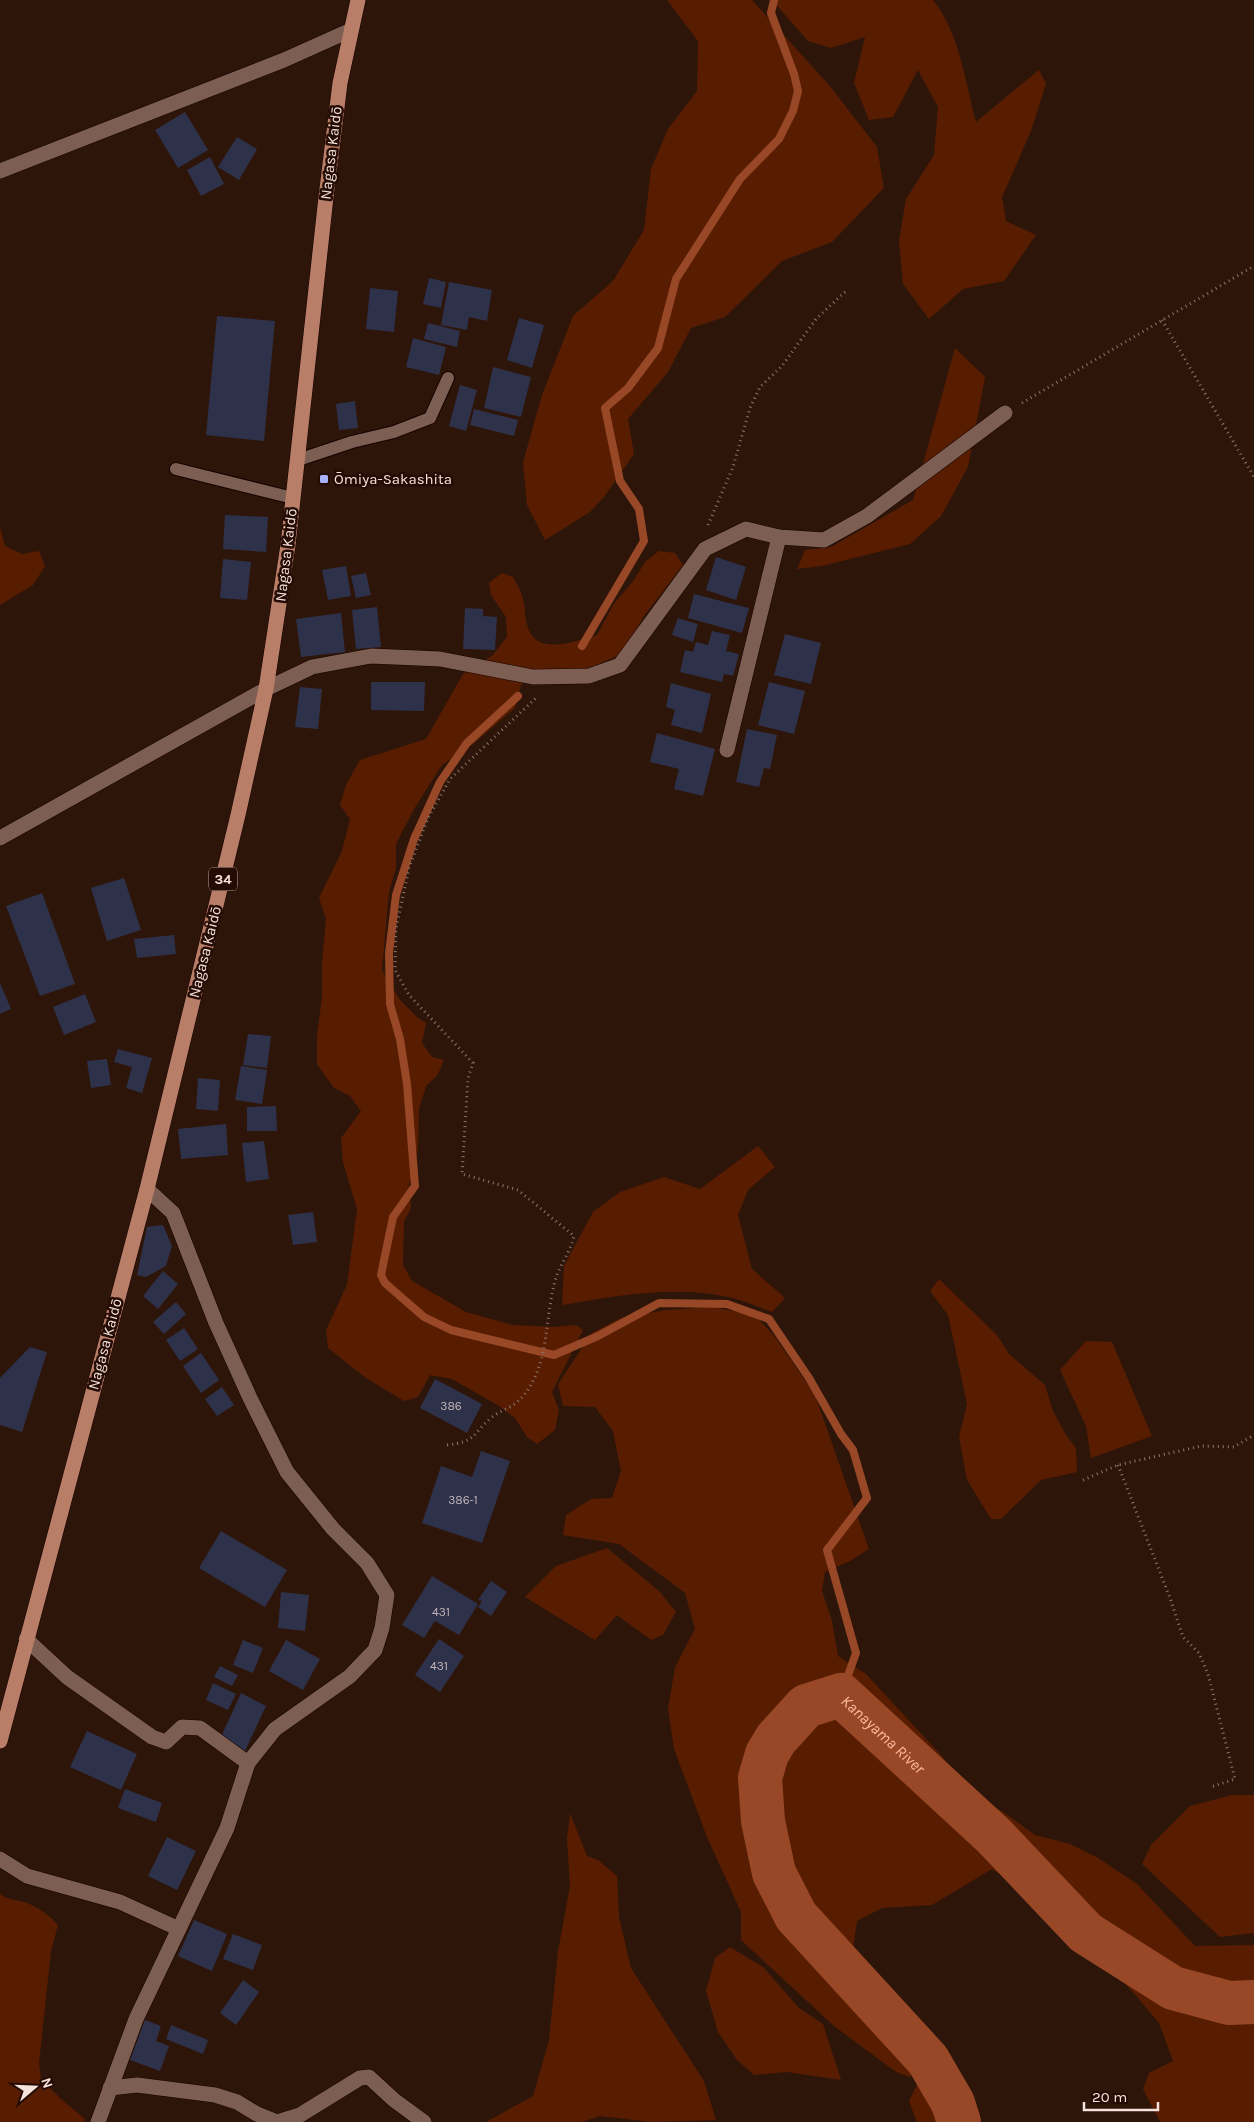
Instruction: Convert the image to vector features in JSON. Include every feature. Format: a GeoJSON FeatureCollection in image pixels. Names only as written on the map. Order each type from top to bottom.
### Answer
{"type":"FeatureCollection","features":[{"type":"Feature","properties":{"kind":"main road","name":"Nagasa Kaidō"},"geometry":{"type":"LineString","coordinates":[[0,1741],[147,1189],[236,824],[266,689],[282,592],[340,83],[358,0]]}},
{"type":"Feature","properties":{"kind":"street"},"geometry":{"type":"LineString","coordinates":[[0,171],[284,60],[351,30]]}},
{"type":"Feature","properties":{"kind":"street"},"geometry":{"type":"LineString","coordinates":[[0,838],[266,689],[312,667],[371,656],[440,659],[533,676],[589,676],[620,665],[708,547],[746,529],[779,537],[824,540],[867,516],[1005,413]]}},
{"type":"Feature","properties":{"kind":"street"},"geometry":{"type":"LineString","coordinates":[[727,750],[779,537]]}},
{"type":"Feature","properties":{"kind":"street"},"geometry":{"type":"LineString","coordinates":[[98,2122],[136,2019],[227,1828],[248,1763],[275,1729],[350,1676],[375,1650],[382,1628],[387,1595],[367,1564],[333,1529],[287,1472],[250,1398],[216,1323],[173,1214],[147,1189]]}},
{"type":"Feature","properties":{"kind":"street"},"geometry":{"type":"LineString","coordinates":[[26,1639],[67,1677],[152,1737],[166,1742],[182,1727],[200,1728],[248,1763]]}},
{"type":"Feature","properties":{"kind":"street"},"geometry":{"type":"LineString","coordinates":[[0,1859],[27,1876],[120,1902],[179,1929]]}},
{"type":"Feature","properties":{"kind":"street"},"geometry":{"type":"LineString","coordinates":[[110,2088],[137,2085],[215,2096],[237,2102],[257,2114],[277,2122],[300,2115],[360,2078],[369,2077],[394,2100],[424,2122]]}},
{"type":"Feature","properties":{"kind":"lane"},"geometry":{"type":"LineString","coordinates":[[298,460],[352,442],[394,432],[430,418],[448,378]]}},
{"type":"Feature","properties":{"kind":"lane"},"geometry":{"type":"LineString","coordinates":[[176,469],[293,498]]}},
{"type":"Feature","properties":{"kind":"path"},"geometry":{"type":"LineString","coordinates":[[1005,413],[1254,266]]}},
{"type":"Feature","properties":{"kind":"path"},"geometry":{"type":"LineString","coordinates":[[708,547],[706,531],[733,468],[750,408],[760,387],[782,366],[816,319],[846,291]]}},
{"type":"Feature","properties":{"kind":"path"},"geometry":{"type":"LineString","coordinates":[[1162,320],[1254,477]]}},
{"type":"Feature","properties":{"kind":"path"},"geometry":{"type":"LineString","coordinates":[[447,1445],[462,1444],[471,1438],[492,1417],[517,1402],[527,1391],[540,1364],[557,1276],[574,1236],[518,1190],[462,1174],[468,1078],[473,1063],[410,994],[395,970],[396,929],[410,868],[428,818],[450,779],[531,704],[553,676]]}},
{"type":"Feature","properties":{"kind":"path"},"geometry":{"type":"LineString","coordinates":[[1083,1480],[1118,1465],[1201,1446],[1234,1447],[1254,1435]]}},
{"type":"Feature","properties":{"kind":"path"},"geometry":{"type":"LineString","coordinates":[[1118,1465],[1170,1598],[1183,1637],[1199,1653],[1208,1674],[1235,1779],[1211,1787]]}},
{"type":"Feature","properties":{"kind":"shaded area"},"geometry":{"type":"Polygon","coordinates":[[[667,0],[752,0],[829,85],[877,147],[884,188],[832,242],[782,261],[725,317],[691,328],[668,372],[628,419],[634,454],[604,497],[590,512],[545,540],[527,505],[523,462],[542,395],[573,316],[613,281],[644,230],[651,169],[668,129],[697,91],[698,41],[667,0]]]}},
{"type":"Feature","properties":{"kind":"shaded area"},"geometry":{"type":"Polygon","coordinates":[[[772,0],[933,0],[942,13],[956,43],[976,122],[1039,70],[1046,84],[1031,131],[1002,197],[1006,221],[1036,235],[1004,281],[963,289],[929,319],[903,284],[899,240],[906,199],[934,155],[938,107],[918,70],[893,117],[869,120],[854,83],[865,37],[831,48],[808,41],[772,0]]]}},
{"type":"Feature","properties":{"kind":"shaded area"},"geometry":{"type":"Polygon","coordinates":[[[955,348],[985,377],[968,467],[941,516],[910,544],[822,566],[797,569],[805,550],[831,547],[913,500],[955,348]]]}},
{"type":"Feature","properties":{"kind":"shaded area"},"geometry":{"type":"Polygon","coordinates":[[[0,527],[5,546],[22,554],[39,551],[45,566],[33,585],[0,605],[0,527]]]}},
{"type":"Feature","properties":{"kind":"shaded area"},"geometry":{"type":"Polygon","coordinates":[[[659,551],[675,553],[683,565],[644,616],[624,651],[613,658],[584,670],[541,669],[521,685],[515,708],[473,744],[442,765],[414,809],[396,844],[396,868],[389,892],[382,970],[400,1000],[418,1018],[426,1023],[422,1043],[432,1057],[444,1060],[437,1076],[426,1086],[419,1109],[418,1148],[409,1185],[411,1208],[404,1221],[403,1265],[412,1281],[466,1312],[513,1325],[554,1327],[576,1325],[583,1330],[552,1392],[559,1410],[555,1430],[537,1444],[527,1437],[515,1418],[499,1406],[452,1379],[430,1375],[418,1397],[404,1401],[366,1378],[328,1348],[326,1330],[347,1285],[357,1209],[343,1162],[341,1138],[361,1111],[350,1096],[334,1088],[317,1064],[317,1036],[322,997],[322,964],[326,919],[319,898],[342,851],[350,819],[340,805],[346,785],[360,760],[426,739],[463,674],[493,655],[507,637],[506,617],[491,595],[489,583],[502,573],[513,577],[522,596],[527,625],[531,634],[537,640],[544,643],[562,644],[597,635],[613,605],[634,580],[645,562],[659,551]]]}},
{"type":"Feature","properties":{"kind":"shaded area"},"geometry":{"type":"Polygon","coordinates":[[[758,1146],[775,1167],[748,1190],[738,1215],[752,1269],[785,1298],[772,1312],[734,1298],[686,1292],[645,1293],[562,1305],[564,1266],[593,1212],[620,1192],[664,1177],[700,1189],[758,1146]]]}},
{"type":"Feature","properties":{"kind":"shaded area"},"geometry":{"type":"Polygon","coordinates":[[[939,1279],[997,1335],[1009,1354],[1045,1385],[1053,1411],[1066,1435],[1076,1448],[1077,1472],[1041,1480],[1001,1519],[991,1519],[967,1480],[959,1437],[967,1404],[948,1315],[930,1291],[939,1279]]]}},
{"type":"Feature","properties":{"kind":"shaded area"},"geometry":{"type":"Polygon","coordinates":[[[712,1307],[755,1315],[775,1337],[815,1395],[869,1549],[850,1561],[825,1572],[822,1591],[832,1621],[838,1656],[866,1674],[940,1754],[970,1792],[1003,1812],[1035,1835],[1070,1844],[1098,1858],[1137,1884],[1195,1946],[1254,1945],[1254,2122],[1160,2122],[1143,2089],[1149,2073],[1173,2061],[1159,2023],[1132,1991],[1081,1939],[1037,1899],[992,1869],[932,1905],[882,1908],[857,1921],[853,1949],[877,1985],[904,2014],[916,2068],[910,2077],[896,2072],[834,2026],[741,1940],[741,1912],[707,1837],[674,1749],[668,1709],[675,1667],[695,1629],[685,1593],[619,1544],[563,1535],[566,1515],[591,1499],[612,1498],[621,1471],[613,1431],[595,1407],[563,1406],[558,1384],[592,1333],[621,1318],[666,1310],[712,1307]]]}},
{"type":"Feature","properties":{"kind":"shaded area"},"geometry":{"type":"Polygon","coordinates":[[[1086,1341],[1112,1342],[1152,1436],[1091,1458],[1086,1426],[1060,1370],[1086,1341]]]}},
{"type":"Feature","properties":{"kind":"shaded area"},"geometry":{"type":"Polygon","coordinates":[[[607,1548],[659,1591],[676,1612],[663,1635],[651,1640],[617,1615],[595,1640],[525,1597],[556,1566],[607,1548]]]}},
{"type":"Feature","properties":{"kind":"shaded area"},"geometry":{"type":"Polygon","coordinates":[[[1232,1795],[1254,1795],[1254,1933],[1220,1937],[1142,1864],[1151,1845],[1190,1806],[1232,1795]]]}},
{"type":"Feature","properties":{"kind":"shaded area"},"geometry":{"type":"Polygon","coordinates":[[[570,1813],[587,1856],[598,1860],[617,1876],[619,1917],[631,1968],[704,2081],[716,2120],[652,2122],[600,2116],[582,2122],[486,2122],[533,2096],[549,2040],[558,1951],[570,1886],[567,1839],[570,1813]]]}},
{"type":"Feature","properties":{"kind":"shaded area"},"geometry":{"type":"Polygon","coordinates":[[[0,1894],[36,1907],[58,1925],[51,1951],[39,2063],[41,2079],[85,2119],[84,2122],[0,2122],[0,1894]]]}},
{"type":"Feature","properties":{"kind":"shaded area"},"geometry":{"type":"Polygon","coordinates":[[[730,1947],[763,1967],[799,2008],[823,2024],[841,2080],[787,2072],[754,2075],[737,2060],[718,2032],[706,1991],[715,1958],[730,1947]]]}},
{"type":"Feature","properties":{"kind":"shaded area"},"geometry":{"type":"Polygon","coordinates":[[[920,2078],[949,2081],[980,2122],[917,2122],[909,2101],[920,2078]]]}},
{"type":"Feature","properties":{"kind":"building"},"geometry":{"type":"Polygon","coordinates":[[[185,112],[208,150],[178,168],[155,130],[185,112]]]}},
{"type":"Feature","properties":{"kind":"building"},"geometry":{"type":"Polygon","coordinates":[[[237,137],[257,149],[239,180],[218,167],[237,137]]]}},
{"type":"Feature","properties":{"kind":"building"},"geometry":{"type":"Polygon","coordinates":[[[210,157],[224,184],[201,196],[187,170],[210,157]]]}},
{"type":"Feature","properties":{"kind":"building"},"geometry":{"type":"Polygon","coordinates":[[[429,278],[446,282],[441,308],[423,304],[429,278]]]}},
{"type":"Feature","properties":{"kind":"building"},"geometry":{"type":"Polygon","coordinates":[[[449,282],[492,290],[487,321],[469,317],[467,330],[441,325],[449,282]]]}},
{"type":"Feature","properties":{"kind":"building"},"geometry":{"type":"Polygon","coordinates":[[[370,288],[398,291],[394,332],[366,329],[370,288]]]}},
{"type":"Feature","properties":{"kind":"building"},"geometry":{"type":"Polygon","coordinates":[[[217,316],[275,321],[264,441],[206,435],[217,316]]]}},
{"type":"Feature","properties":{"kind":"building"},"geometry":{"type":"Polygon","coordinates":[[[519,318],[544,325],[532,368],[507,360],[519,318]]]}},
{"type":"Feature","properties":{"kind":"building"},"geometry":{"type":"Polygon","coordinates":[[[428,323],[460,331],[457,347],[424,339],[428,323]]]}},
{"type":"Feature","properties":{"kind":"building"},"geometry":{"type":"Polygon","coordinates":[[[413,338],[446,347],[439,375],[406,367],[413,338]]]}},
{"type":"Feature","properties":{"kind":"building"},"geometry":{"type":"Polygon","coordinates":[[[493,367],[531,377],[521,417],[484,408],[493,367]]]}},
{"type":"Feature","properties":{"kind":"building"},"geometry":{"type":"Polygon","coordinates":[[[460,385],[477,390],[466,431],[449,426],[460,385]]]}},
{"type":"Feature","properties":{"kind":"building"},"geometry":{"type":"Polygon","coordinates":[[[355,401],[358,428],[339,430],[336,404],[355,401]]]}},
{"type":"Feature","properties":{"kind":"building"},"geometry":{"type":"Polygon","coordinates":[[[474,409],[518,420],[514,436],[470,425],[474,409]]]}},
{"type":"Feature","properties":{"kind":"building"},"geometry":{"type":"Polygon","coordinates":[[[225,515],[268,517],[266,552],[223,549],[225,515]]]}},
{"type":"Feature","properties":{"kind":"building"},"geometry":{"type":"Polygon","coordinates":[[[716,557],[746,567],[736,600],[706,590],[716,557]]]}},
{"type":"Feature","properties":{"kind":"building"},"geometry":{"type":"Polygon","coordinates":[[[223,559],[251,562],[247,600],[220,598],[223,559]]]}},
{"type":"Feature","properties":{"kind":"building"},"geometry":{"type":"Polygon","coordinates":[[[346,566],[351,596],[328,600],[322,570],[346,566]]]}},
{"type":"Feature","properties":{"kind":"building"},"geometry":{"type":"Polygon","coordinates":[[[366,573],[371,595],[356,598],[351,576],[366,573]]]}},
{"type":"Feature","properties":{"kind":"building"},"geometry":{"type":"Polygon","coordinates":[[[694,594],[749,608],[742,633],[688,618],[694,594]]]}},
{"type":"Feature","properties":{"kind":"building"},"geometry":{"type":"Polygon","coordinates":[[[377,607],[381,647],[356,649],[352,610],[377,607]]]}},
{"type":"Feature","properties":{"kind":"building"},"geometry":{"type":"Polygon","coordinates":[[[465,608],[483,609],[483,616],[497,617],[495,650],[463,649],[465,608]]]}},
{"type":"Feature","properties":{"kind":"building"},"geometry":{"type":"Polygon","coordinates":[[[341,613],[345,652],[301,657],[296,619],[341,613]]]}},
{"type":"Feature","properties":{"kind":"building"},"geometry":{"type":"Polygon","coordinates":[[[678,618],[698,624],[693,642],[672,635],[678,618]]]}},
{"type":"Feature","properties":{"kind":"building"},"geometry":{"type":"Polygon","coordinates":[[[712,631],[730,635],[726,651],[739,654],[733,676],[724,674],[722,682],[680,672],[685,650],[693,652],[696,642],[708,645],[712,631]]]}},
{"type":"Feature","properties":{"kind":"building"},"geometry":{"type":"Polygon","coordinates":[[[785,634],[821,643],[811,684],[774,675],[785,634]]]}},
{"type":"Feature","properties":{"kind":"building"},"geometry":{"type":"Polygon","coordinates":[[[371,682],[425,682],[424,711],[371,710],[371,682]]]}},
{"type":"Feature","properties":{"kind":"building"},"geometry":{"type":"Polygon","coordinates":[[[769,682],[805,691],[794,734],[758,725],[769,682]]]}},
{"type":"Feature","properties":{"kind":"building"},"geometry":{"type":"Polygon","coordinates":[[[671,683],[711,694],[702,733],[671,725],[675,710],[666,707],[671,683]]]}},
{"type":"Feature","properties":{"kind":"building"},"geometry":{"type":"Polygon","coordinates":[[[300,687],[322,689],[318,729],[295,727],[300,687]]]}},
{"type":"Feature","properties":{"kind":"building"},"geometry":{"type":"Polygon","coordinates":[[[747,729],[777,735],[770,769],[764,768],[759,787],[736,782],[747,729]]]}},
{"type":"Feature","properties":{"kind":"building"},"geometry":{"type":"Polygon","coordinates":[[[657,733],[715,749],[703,796],[674,789],[679,769],[650,762],[657,733]]]}},
{"type":"Feature","properties":{"kind":"building"},"geometry":{"type":"Polygon","coordinates":[[[124,878],[141,930],[107,941],[91,888],[124,878]]]}},
{"type":"Feature","properties":{"kind":"building"},"geometry":{"type":"Polygon","coordinates":[[[42,893],[75,984],[40,996],[6,906],[42,893]]]}},
{"type":"Feature","properties":{"kind":"building"},"geometry":{"type":"Polygon","coordinates":[[[174,935],[176,954],[137,958],[134,939],[174,935]]]}},
{"type":"Feature","properties":{"kind":"building"},"geometry":{"type":"Polygon","coordinates":[[[0,983],[11,1009],[0,1014],[0,983]]]}},
{"type":"Feature","properties":{"kind":"building"},"geometry":{"type":"Polygon","coordinates":[[[85,994],[96,1022],[64,1035],[53,1007],[85,994]]]}},
{"type":"Feature","properties":{"kind":"building"},"geometry":{"type":"Polygon","coordinates":[[[248,1034],[271,1036],[267,1068],[243,1065],[248,1034]]]}},
{"type":"Feature","properties":{"kind":"building"},"geometry":{"type":"Polygon","coordinates":[[[118,1049],[152,1058],[142,1093],[126,1088],[132,1067],[114,1062],[118,1049]]]}},
{"type":"Feature","properties":{"kind":"building"},"geometry":{"type":"Polygon","coordinates":[[[107,1059],[111,1085],[91,1088],[87,1061],[107,1059]]]}},
{"type":"Feature","properties":{"kind":"building"},"geometry":{"type":"Polygon","coordinates":[[[241,1066],[267,1070],[262,1104],[235,1100],[241,1066]]]}},
{"type":"Feature","properties":{"kind":"building"},"geometry":{"type":"Polygon","coordinates":[[[198,1078],[220,1080],[218,1111],[196,1109],[198,1078]]]}},
{"type":"Feature","properties":{"kind":"building"},"geometry":{"type":"Polygon","coordinates":[[[276,1106],[277,1131],[247,1131],[247,1107],[276,1106]]]}},
{"type":"Feature","properties":{"kind":"building"},"geometry":{"type":"Polygon","coordinates":[[[226,1124],[228,1155],[181,1159],[178,1129],[226,1124]]]}},
{"type":"Feature","properties":{"kind":"building"},"geometry":{"type":"Polygon","coordinates":[[[264,1141],[269,1179],[246,1182],[242,1143],[264,1141]]]}},
{"type":"Feature","properties":{"kind":"building"},"geometry":{"type":"Polygon","coordinates":[[[313,1212],[317,1242],[293,1245],[288,1215],[313,1212]]]}},
{"type":"Feature","properties":{"kind":"building"},"geometry":{"type":"Polygon","coordinates":[[[163,1225],[172,1246],[166,1266],[146,1277],[137,1275],[147,1227],[163,1225]]]}},
{"type":"Feature","properties":{"kind":"building"},"geometry":{"type":"Polygon","coordinates":[[[163,1271],[178,1284],[158,1309],[143,1296],[163,1271]]]}},
{"type":"Feature","properties":{"kind":"building"},"geometry":{"type":"Polygon","coordinates":[[[176,1302],[186,1314],[164,1334],[153,1322],[176,1302]]]}},
{"type":"Feature","properties":{"kind":"building"},"geometry":{"type":"Polygon","coordinates":[[[184,1328],[198,1349],[180,1361],[166,1340],[184,1328]]]}},
{"type":"Feature","properties":{"kind":"building"},"geometry":{"type":"Polygon","coordinates":[[[30,1347],[47,1352],[22,1432],[0,1425],[0,1378],[30,1347]]]}},
{"type":"Feature","properties":{"kind":"building"},"geometry":{"type":"Polygon","coordinates":[[[201,1353],[219,1380],[201,1393],[183,1366],[201,1353]]]}},
{"type":"Feature","properties":{"kind":"building"},"geometry":{"type":"Polygon","coordinates":[[[435,1379],[482,1404],[467,1433],[420,1408],[435,1379]]]}},
{"type":"Feature","properties":{"kind":"building"},"geometry":{"type":"Polygon","coordinates":[[[222,1387],[234,1405],[217,1416],[205,1399],[222,1387]]]}},
{"type":"Feature","properties":{"kind":"building"},"geometry":{"type":"Polygon","coordinates":[[[481,1451],[510,1461],[482,1543],[422,1523],[441,1466],[472,1477],[481,1451]]]}},
{"type":"Feature","properties":{"kind":"building"},"geometry":{"type":"Polygon","coordinates":[[[221,1531],[287,1570],[265,1607],[199,1568],[221,1531]]]}},
{"type":"Feature","properties":{"kind":"building"},"geometry":{"type":"Polygon","coordinates":[[[432,1576],[478,1604],[459,1635],[435,1621],[424,1638],[402,1625],[432,1576]]]}},
{"type":"Feature","properties":{"kind":"building"},"geometry":{"type":"Polygon","coordinates":[[[491,1581],[507,1592],[491,1616],[478,1607],[482,1601],[478,1600],[491,1581]]]}},
{"type":"Feature","properties":{"kind":"building"},"geometry":{"type":"Polygon","coordinates":[[[281,1592],[309,1595],[305,1631],[278,1628],[281,1592]]]}},
{"type":"Feature","properties":{"kind":"building"},"geometry":{"type":"Polygon","coordinates":[[[439,1639],[464,1656],[440,1692],[415,1675],[439,1639]]]}},
{"type":"Feature","properties":{"kind":"building"},"geometry":{"type":"Polygon","coordinates":[[[243,1640],[263,1648],[253,1673],[233,1665],[243,1640]]]}},
{"type":"Feature","properties":{"kind":"building"},"geometry":{"type":"Polygon","coordinates":[[[286,1640],[320,1659],[303,1690],[269,1671],[286,1640]]]}},
{"type":"Feature","properties":{"kind":"building"},"geometry":{"type":"Polygon","coordinates":[[[220,1666],[238,1675],[232,1686],[214,1677],[220,1666]]]}},
{"type":"Feature","properties":{"kind":"building"},"geometry":{"type":"Polygon","coordinates":[[[213,1683],[236,1694],[228,1710],[206,1700],[213,1683]]]}},
{"type":"Feature","properties":{"kind":"building"},"geometry":{"type":"Polygon","coordinates":[[[241,1693],[266,1706],[245,1751],[220,1739],[241,1693]]]}},
{"type":"Feature","properties":{"kind":"building"},"geometry":{"type":"Polygon","coordinates":[[[87,1731],[137,1754],[121,1790],[70,1767],[87,1731]]]}},
{"type":"Feature","properties":{"kind":"building"},"geometry":{"type":"Polygon","coordinates":[[[125,1789],[162,1803],[156,1822],[118,1808],[125,1789]]]}},
{"type":"Feature","properties":{"kind":"building"},"geometry":{"type":"Polygon","coordinates":[[[167,1837],[196,1851],[177,1890],[148,1876],[167,1837]]]}},
{"type":"Feature","properties":{"kind":"building"},"geometry":{"type":"Polygon","coordinates":[[[194,1920],[227,1934],[212,1971],[178,1956],[194,1920]]]}},
{"type":"Feature","properties":{"kind":"building"},"geometry":{"type":"Polygon","coordinates":[[[233,1934],[262,1945],[253,1970],[223,1959],[233,1934]]]}},
{"type":"Feature","properties":{"kind":"building"},"geometry":{"type":"Polygon","coordinates":[[[243,1980],[259,1992],[236,2025],[220,2013],[243,1980]]]}},
{"type":"Feature","properties":{"kind":"building"},"geometry":{"type":"Polygon","coordinates":[[[145,2020],[161,2026],[156,2041],[169,2046],[160,2071],[130,2060],[145,2020]]]}},
{"type":"Feature","properties":{"kind":"building"},"geometry":{"type":"Polygon","coordinates":[[[171,2025],[208,2040],[203,2054],[166,2039],[171,2025]]]}},
{"type":"Feature","properties":{"kind":"waterway"},"geometry":{"type":"LineString","coordinates":[[582,646],[644,541],[639,509],[620,481],[605,408],[628,388],[658,348],[676,279],[740,179],[779,139],[793,111],[798,91],[794,74],[771,13],[774,0]]}},
{"type":"Feature","properties":{"kind":"waterway"},"geometry":{"type":"LineString","coordinates":[[518,696],[467,743],[440,782],[414,839],[396,895],[389,953],[390,1004],[400,1039],[407,1084],[415,1186],[393,1217],[381,1275],[385,1283],[424,1317],[451,1330],[554,1355],[598,1336],[659,1303],[727,1304],[769,1319],[809,1378],[841,1434],[853,1450],[867,1498],[827,1550],[856,1653],[841,1695]]}},
{"type":"Feature","properties":{"kind":"waterway","name":"Kanayama River"},"geometry":{"type":"LineString","coordinates":[[959,2122],[953,2103],[928,2060],[796,1916],[774,1873],[763,1821],[760,1778],[767,1754],[776,1739],[806,1706],[841,1695],[994,1836],[1086,1933],[1173,1988],[1229,2003],[1254,2002]]}},
{"type":"Feature","properties":{"kind":"place","name":"Ōmiya-Sakashita"},"geometry":{"type":"Point","coordinates":[324,479]}}]}
